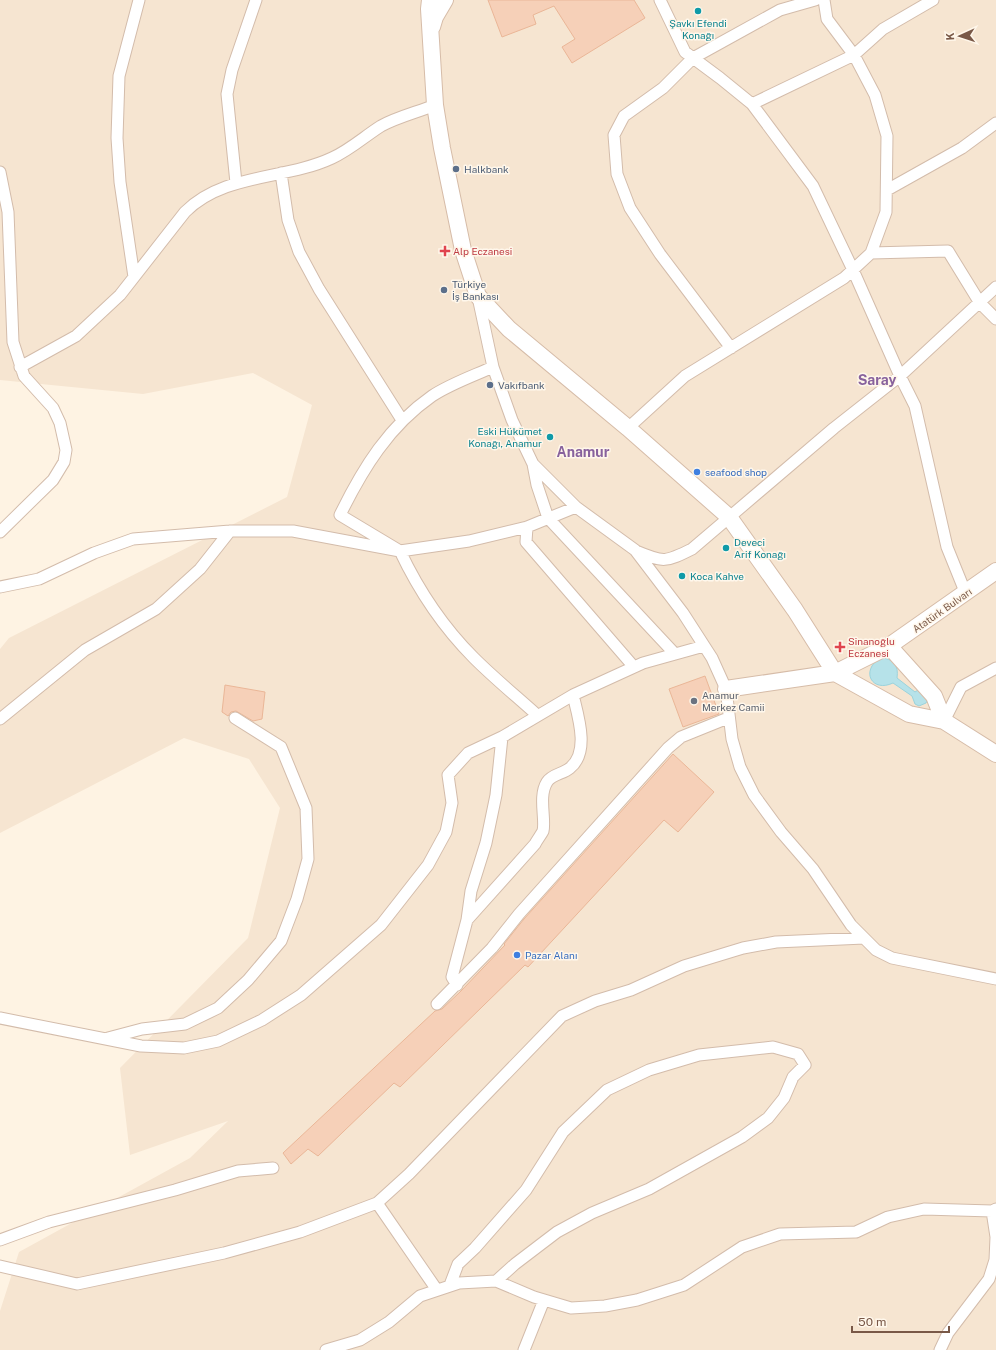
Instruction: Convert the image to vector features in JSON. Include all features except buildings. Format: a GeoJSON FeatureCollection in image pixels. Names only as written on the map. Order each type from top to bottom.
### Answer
{"type":"FeatureCollection","features":[{"type":"Feature","properties":{"kind":"street"},"geometry":{"type":"LineString","coordinates":[[134,277],[120,182],[117,138],[118,76],[139,0]]}},
{"type":"Feature","properties":{"kind":"street"},"geometry":{"type":"LineString","coordinates":[[236,183],[231,147],[227,94],[232,70],[256,0]]}},
{"type":"Feature","properties":{"kind":"street"},"geometry":{"type":"LineString","coordinates":[[430,0],[435,105],[463,250],[478,296],[493,367],[512,420],[533,464],[537,485],[548,518],[675,654]]}},
{"type":"Feature","properties":{"kind":"street"},"geometry":{"type":"LineString","coordinates":[[431,33],[435,17],[445,0]]}},
{"type":"Feature","properties":{"kind":"street"},"geometry":{"type":"LineString","coordinates":[[660,0],[685,52],[752,104],[813,186],[915,406],[947,547],[966,594]]}},
{"type":"Feature","properties":{"kind":"street"},"geometry":{"type":"LineString","coordinates":[[730,348],[660,254],[630,208],[617,174],[614,135],[624,116],[663,88],[693,58],[780,10],[814,0]]}},
{"type":"Feature","properties":{"kind":"street"},"geometry":{"type":"LineString","coordinates":[[628,428],[685,376],[844,278],[871,253],[886,212],[887,136],[874,95],[854,55],[828,19],[824,0]]}},
{"type":"Feature","properties":{"kind":"street"},"geometry":{"type":"LineString","coordinates":[[752,104],[854,55],[883,29],[933,0]]}},
{"type":"Feature","properties":{"kind":"street"},"geometry":{"type":"LineString","coordinates":[[20,366],[76,336],[120,295],[185,212],[196,201],[213,191],[236,183],[281,173],[333,158],[383,125],[435,105]]}},
{"type":"Feature","properties":{"kind":"street"},"geometry":{"type":"LineString","coordinates":[[887,190],[962,148],[996,123]]}},
{"type":"Feature","properties":{"kind":"street"},"geometry":{"type":"LineString","coordinates":[[0,172],[8,212],[13,342],[24,376],[53,408],[60,423],[66,450],[64,462],[53,480],[0,532]]}},
{"type":"Feature","properties":{"kind":"street"},"geometry":{"type":"LineString","coordinates":[[281,173],[288,220],[299,252],[318,289],[402,420]]}},
{"type":"Feature","properties":{"kind":"street"},"geometry":{"type":"LineString","coordinates":[[871,253],[948,251],[980,303],[996,319]]}},
{"type":"Feature","properties":{"kind":"street"},"geometry":{"type":"LineString","coordinates":[[533,464],[576,507],[635,550],[658,560],[674,558],[692,549],[834,428],[900,376],[996,287]]}},
{"type":"Feature","properties":{"kind":"street"},"geometry":{"type":"LineString","coordinates":[[478,296],[509,329],[628,428],[729,517],[795,610],[835,673],[909,714],[944,721],[996,754]]}},
{"type":"Feature","properties":{"kind":"street"},"geometry":{"type":"LineString","coordinates":[[493,367],[433,395],[402,420],[369,461],[340,515],[400,551],[414,580],[445,623],[469,652],[537,715]]}},
{"type":"Feature","properties":{"kind":"street"},"geometry":{"type":"LineString","coordinates":[[0,587],[39,579],[94,554],[134,539],[230,531],[293,531],[400,551],[470,541],[527,527],[576,507]]}},
{"type":"Feature","properties":{"kind":"street"},"geometry":{"type":"LineString","coordinates":[[527,527],[526,542],[634,667]]}},
{"type":"Feature","properties":{"kind":"street"},"geometry":{"type":"LineString","coordinates":[[0,719],[85,650],[156,608],[200,569],[230,531]]}},
{"type":"Feature","properties":{"kind":"street"},"geometry":{"type":"LineString","coordinates":[[635,550],[683,613],[712,658],[726,689],[728,718],[740,767],[754,795],[781,832],[813,869],[851,925],[876,950],[892,958],[996,979]]}},
{"type":"Feature","properties":{"kind":"street","name":"Atatürk Bulvarı"},"geometry":{"type":"LineString","coordinates":[[726,689],[835,673],[889,646],[966,594],[996,571]]}},
{"type":"Feature","properties":{"kind":"street"},"geometry":{"type":"LineString","coordinates":[[0,1018],[142,1046],[184,1048],[218,1041],[262,1020],[301,995],[381,925],[428,865],[446,832],[452,803],[448,775],[468,753],[502,737],[573,695],[634,667],[643,663],[704,646]]}},
{"type":"Feature","properties":{"kind":"street"},"geometry":{"type":"LineString","coordinates":[[889,646],[934,696],[944,721]]}},
{"type":"Feature","properties":{"kind":"street"},"geometry":{"type":"LineString","coordinates":[[944,721],[961,687],[996,668]]}},
{"type":"Feature","properties":{"kind":"street"},"geometry":{"type":"LineString","coordinates":[[468,920],[535,844],[543,830],[541,808],[546,783],[554,775],[570,768],[578,757],[582,731],[573,695]]}},
{"type":"Feature","properties":{"kind":"street"},"geometry":{"type":"LineString","coordinates":[[105,1039],[142,1029],[185,1024],[218,1008],[248,980],[281,941],[297,899],[308,859],[306,808],[281,747],[235,718]]}},
{"type":"Feature","properties":{"kind":"street"},"geometry":{"type":"LineString","coordinates":[[437,1004],[457,985],[668,748],[682,737],[728,718]]}},
{"type":"Feature","properties":{"kind":"street"},"geometry":{"type":"LineString","coordinates":[[457,985],[452,978],[468,920],[471,891],[486,843],[496,795],[502,737]]}},
{"type":"Feature","properties":{"kind":"street"},"geometry":{"type":"LineString","coordinates":[[0,1266],[77,1284],[224,1253],[300,1232],[377,1203],[409,1174],[562,1016],[595,1001],[631,990],[684,966],[743,948],[776,942],[864,938]]}},
{"type":"Feature","properties":{"kind":"street"},"geometry":{"type":"LineString","coordinates":[[450,1286],[458,1264],[526,1190],[563,1132],[607,1090],[649,1070],[699,1055],[773,1047],[798,1054],[805,1065],[793,1077],[784,1098],[768,1118],[742,1137],[670,1178],[649,1189],[592,1213],[557,1232],[515,1264],[496,1281]]}},
{"type":"Feature","properties":{"kind":"street"},"geometry":{"type":"LineString","coordinates":[[0,1240],[49,1222],[175,1190],[238,1170],[273,1168]]}},
{"type":"Feature","properties":{"kind":"street"},"geometry":{"type":"LineString","coordinates":[[377,1203],[437,1290]]}},
{"type":"Feature","properties":{"kind":"street"},"geometry":{"type":"LineString","coordinates":[[326,1350],[360,1340],[389,1322],[420,1296],[459,1283],[496,1281],[544,1300],[571,1308],[605,1306],[637,1300],[684,1285],[742,1247],[780,1234],[856,1232],[888,1217],[924,1209],[994,1210],[996,1237],[995,1260],[989,1279],[948,1333],[940,1350]]}},
{"type":"Feature","properties":{"kind":"street"},"geometry":{"type":"LineString","coordinates":[[524,1350],[544,1300]]}},
{"type":"Feature","properties":{"kind":"shaded area"},"geometry":{"type":"Polygon","coordinates":[[[0,0],[996,0],[996,1350],[0,1350],[0,1311],[19,1252],[190,1158],[228,1121],[130,1155],[120,1068],[248,938],[280,808],[249,759],[184,738],[0,833],[0,649],[9,638],[287,497],[312,405],[253,373],[143,394],[0,380],[0,0]]]}},
{"type":"Feature","properties":{"kind":"water"},"geometry":{"type":"Polygon","coordinates":[[[880,658],[885,658],[892,661],[897,669],[897,678],[915,692],[918,690],[928,699],[926,703],[919,706],[915,704],[912,696],[893,683],[879,685],[874,683],[871,679],[871,669],[874,663],[880,658]]]}},
{"type":"Feature","properties":{"kind":"place","name":"Şavkı Efendi Konağı"},"geometry":{"type":"Point","coordinates":[698,11]}},
{"type":"Feature","properties":{"kind":"place","name":"Halkbank"},"geometry":{"type":"Point","coordinates":[456,169]}},
{"type":"Feature","properties":{"kind":"place","name":"Alp Eczanesi"},"geometry":{"type":"Point","coordinates":[445,251]}},
{"type":"Feature","properties":{"kind":"place","name":"Türkiye İş Bankası"},"geometry":{"type":"Point","coordinates":[444,290]}},
{"type":"Feature","properties":{"kind":"place","name":"Vakıfbank"},"geometry":{"type":"Point","coordinates":[490,385]}},
{"type":"Feature","properties":{"kind":"place","name":"Eski Hükümet Konağı, Anamur"},"geometry":{"type":"Point","coordinates":[550,437]}},
{"type":"Feature","properties":{"kind":"place","name":"seafood shop"},"geometry":{"type":"Point","coordinates":[697,472]}},
{"type":"Feature","properties":{"kind":"place","name":"Deveci Arif Konağı"},"geometry":{"type":"Point","coordinates":[726,548]}},
{"type":"Feature","properties":{"kind":"place","name":"Koca Kahve"},"geometry":{"type":"Point","coordinates":[682,576]}},
{"type":"Feature","properties":{"kind":"place","name":"Sinanoğlu Eczanesi"},"geometry":{"type":"Point","coordinates":[840,647]}},
{"type":"Feature","properties":{"kind":"place","name":"Anamur Merkez Camii"},"geometry":{"type":"Point","coordinates":[694,701]}},
{"type":"Feature","properties":{"kind":"place","name":"Pazar Alanı"},"geometry":{"type":"Point","coordinates":[517,955]}},
{"type":"Feature","properties":{"kind":"district","name":"Saray"},"geometry":{"type":"Point","coordinates":[877,380]}},
{"type":"Feature","properties":{"kind":"district","name":"Anamur"},"geometry":{"type":"Point","coordinates":[583,452]}}]}
